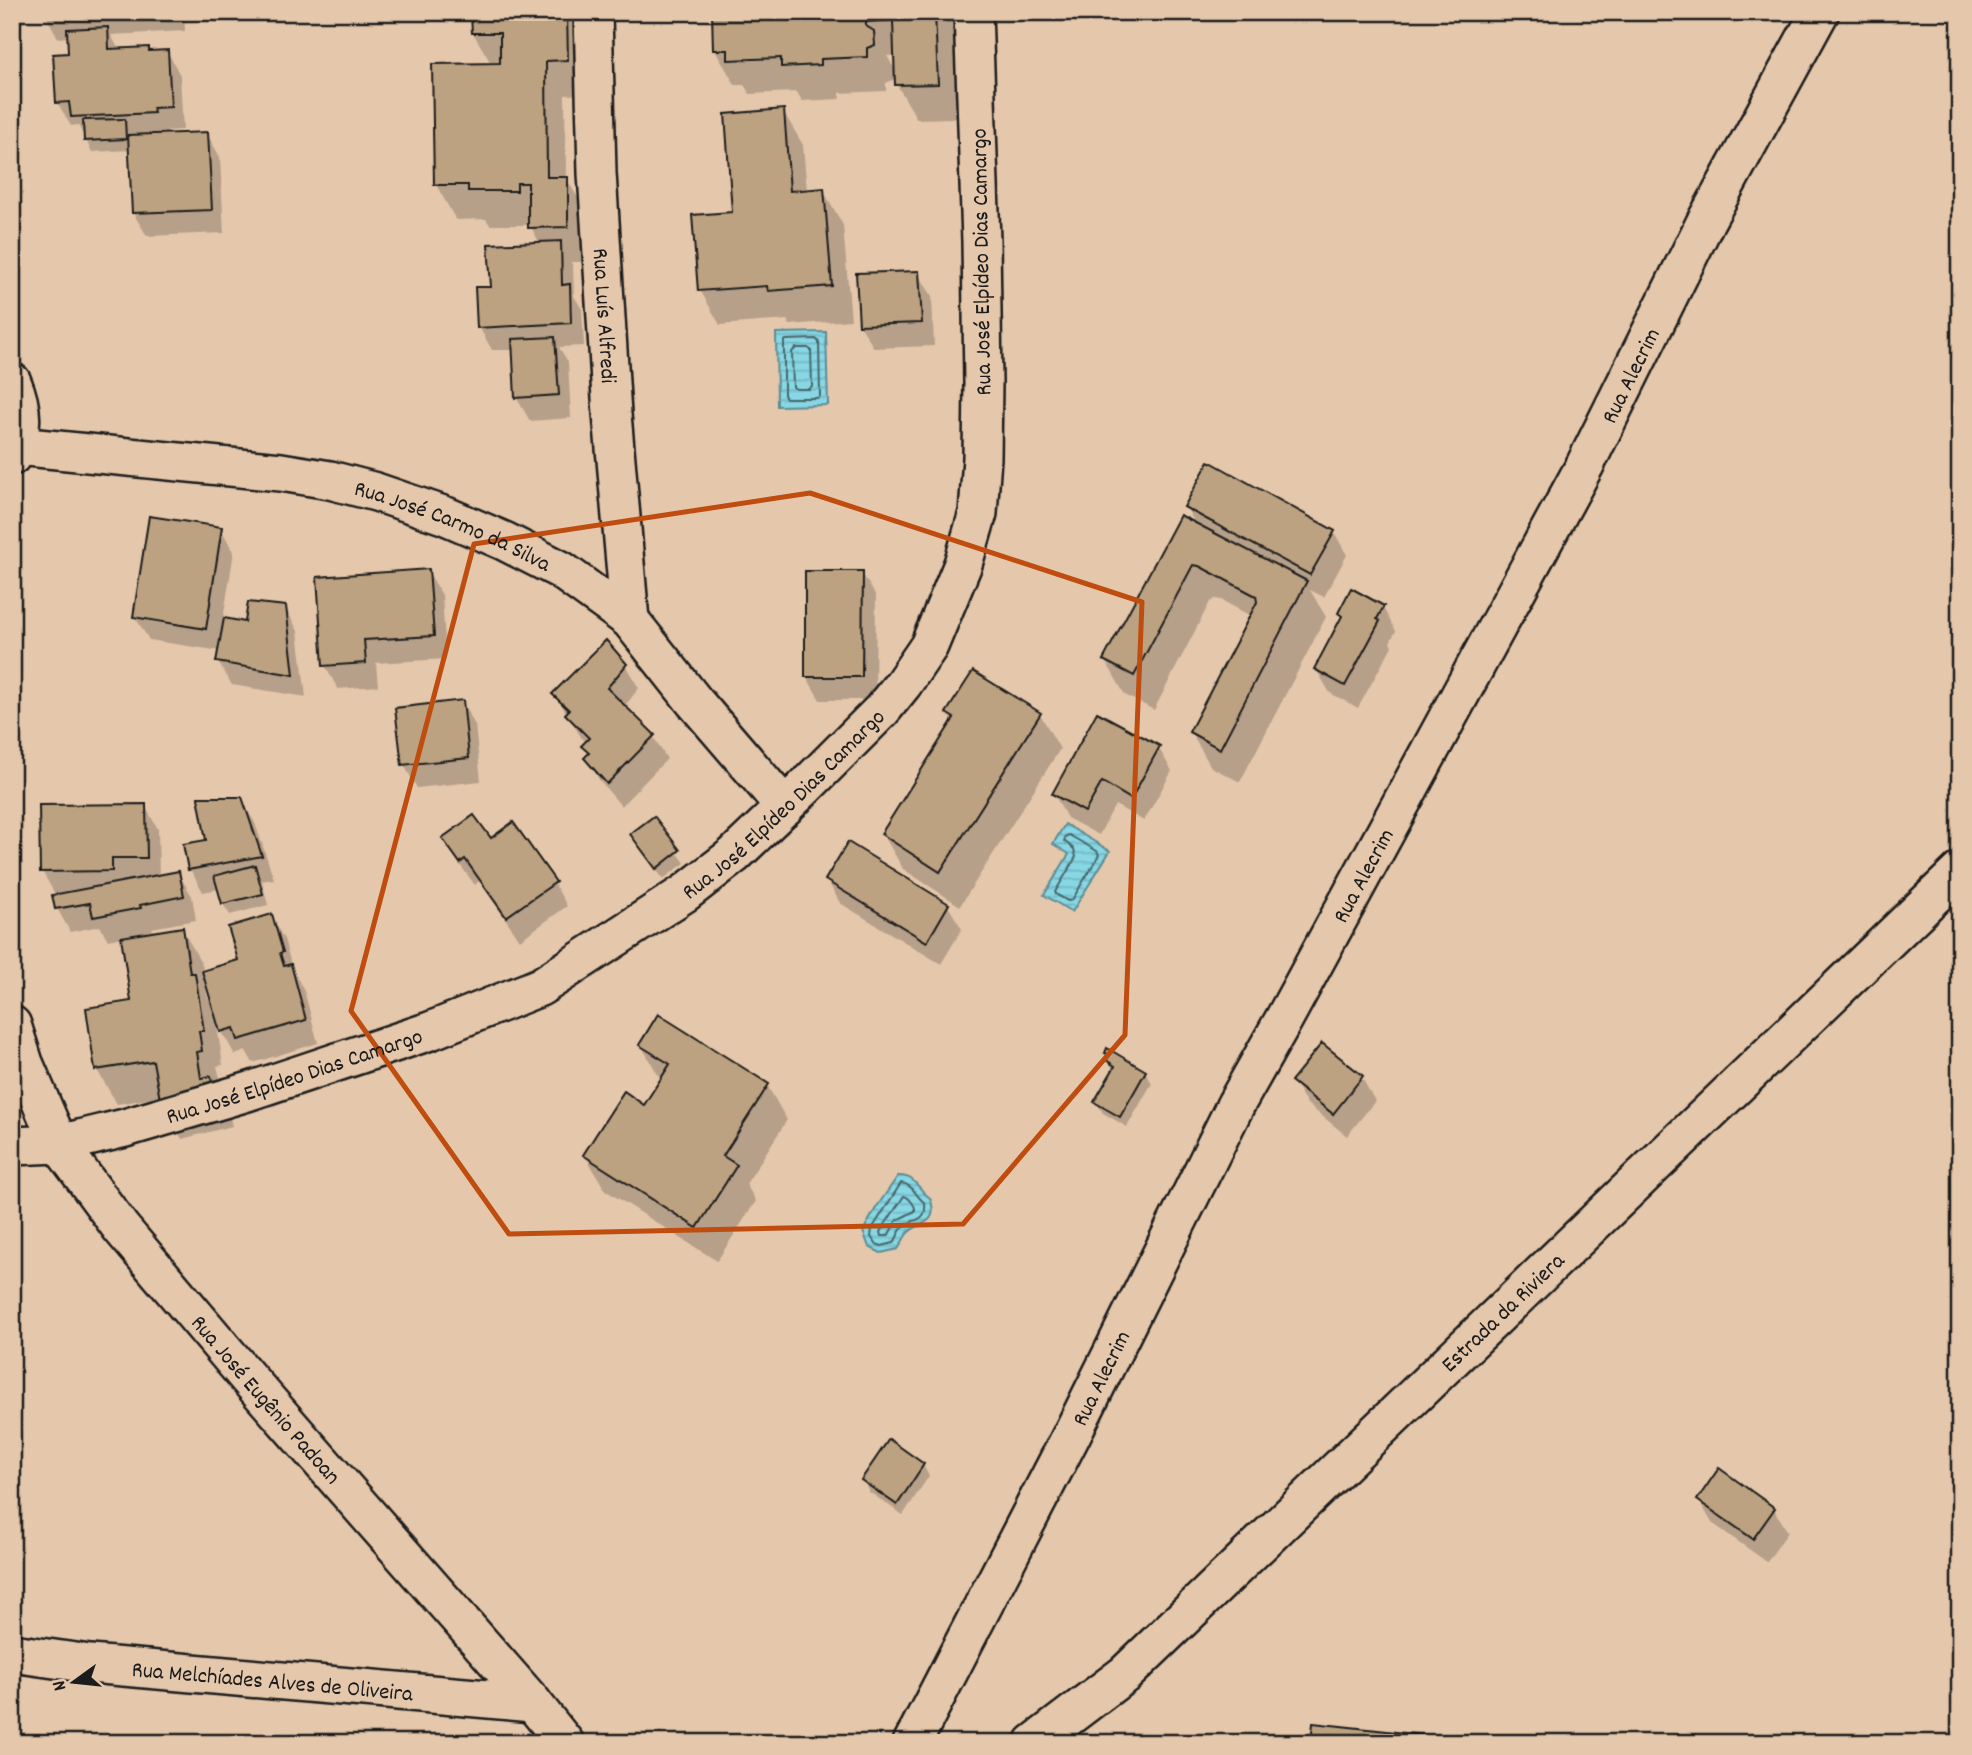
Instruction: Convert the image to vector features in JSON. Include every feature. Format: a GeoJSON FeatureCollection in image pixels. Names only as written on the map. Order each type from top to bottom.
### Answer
{"type":"FeatureCollection","features":[{"type":"Feature","properties":{"kind":"street","name":"Rua Luís Alfredi"},"geometry":{"type":"LineString","coordinates":[[593,12],[598,187],[612,414],[630,620]]}},
{"type":"Feature","properties":{"kind":"street","name":"Rua José Elpídeo Dias Camargo"},"geometry":{"type":"LineString","coordinates":[[12,1146],[59,1144],[125,1128],[259,1088],[430,1031],[540,987],[685,893],[734,855],[882,710],[904,684],[929,646],[964,564],[978,513],[983,383],[974,12]]}},
{"type":"Feature","properties":{"kind":"street","name":"Rua Alecrim"},"geometry":{"type":"LineString","coordinates":[[912,1743],[1077,1425],[1236,1104],[1585,465],[1706,220],[1820,12]]}},
{"type":"Feature","properties":{"kind":"street"},"geometry":{"type":"LineString","coordinates":[[12,382],[19,399],[22,423],[15,451]]}},
{"type":"Feature","properties":{"kind":"street","name":"Rua José Carmo da Silva"},"geometry":{"type":"LineString","coordinates":[[15,451],[281,472],[330,481],[376,492],[446,516],[504,541],[561,570],[630,620],[694,701],[785,807]]}},
{"type":"Feature","properties":{"kind":"street","name":"Estrada da Riviera"},"geometry":{"type":"LineString","coordinates":[[1034,1743],[1125,1674],[1960,871]]}},
{"type":"Feature","properties":{"kind":"street","name":"Rua José Eugênio Padoan"},"geometry":{"type":"LineString","coordinates":[[12,1025],[24,1063],[59,1144],[121,1228],[565,1743]]}},
{"type":"Feature","properties":{"kind":"street","name":"Rua Melchíades Alves de Oliveira"},"geometry":{"type":"LineString","coordinates":[[12,1653],[90,1664],[533,1703]]}},
{"type":"Feature","properties":{"kind":"highlighted area"},"geometry":{"type":"Polygon","coordinates":[[[810,493],[1142,602],[1125,1035],[963,1224],[509,1234],[351,1011],[474,544],[810,493]]]}},
{"type":"Feature","properties":{"kind":"water"},"geometry":{"type":"Polygon","coordinates":[[[826,332],[828,405],[777,406],[776,333],[826,332]]]}},
{"type":"Feature","properties":{"kind":"water"},"geometry":{"type":"Polygon","coordinates":[[[1065,824],[1110,851],[1072,912],[1044,895],[1069,854],[1053,844],[1065,824]]]}},
{"type":"Feature","properties":{"kind":"water"},"geometry":{"type":"Polygon","coordinates":[[[898,1176],[913,1180],[930,1198],[932,1214],[930,1219],[907,1234],[898,1249],[881,1253],[869,1247],[863,1231],[898,1176]]]}},
{"type":"Feature","properties":{"kind":"building"},"geometry":{"type":"Polygon","coordinates":[[[567,12],[568,60],[546,61],[547,177],[568,177],[568,227],[528,228],[528,183],[517,183],[517,191],[468,191],[468,185],[434,185],[432,64],[500,63],[500,33],[472,33],[471,13],[567,12]]]}},
{"type":"Feature","properties":{"kind":"building"},"geometry":{"type":"Polygon","coordinates":[[[712,12],[935,12],[938,84],[895,85],[893,20],[866,22],[866,26],[874,31],[875,45],[867,48],[867,57],[821,59],[821,65],[781,67],[781,58],[728,60],[728,50],[713,50],[712,12]]]}},
{"type":"Feature","properties":{"kind":"building"},"geometry":{"type":"Polygon","coordinates":[[[108,27],[109,49],[149,47],[149,51],[168,50],[171,107],[153,108],[154,113],[71,117],[69,102],[56,103],[53,54],[68,53],[67,29],[108,27]]]}},
{"type":"Feature","properties":{"kind":"building"},"geometry":{"type":"Polygon","coordinates":[[[784,109],[790,191],[824,188],[832,286],[768,291],[767,286],[698,291],[692,215],[732,212],[725,114],[784,109]]]}},
{"type":"Feature","properties":{"kind":"building"},"geometry":{"type":"Polygon","coordinates":[[[125,119],[126,139],[84,141],[83,120],[125,119]]]}},
{"type":"Feature","properties":{"kind":"building"},"geometry":{"type":"Polygon","coordinates":[[[208,132],[212,210],[132,213],[128,135],[208,132]]]}},
{"type":"Feature","properties":{"kind":"building"},"geometry":{"type":"Polygon","coordinates":[[[561,241],[562,285],[570,284],[571,323],[477,328],[475,287],[491,287],[488,244],[561,241]]]}},
{"type":"Feature","properties":{"kind":"building"},"geometry":{"type":"Polygon","coordinates":[[[919,271],[922,323],[859,325],[856,273],[919,271]]]}},
{"type":"Feature","properties":{"kind":"building"},"geometry":{"type":"Polygon","coordinates":[[[555,337],[559,395],[515,398],[512,339],[555,337]]]}},
{"type":"Feature","properties":{"kind":"building"},"geometry":{"type":"Polygon","coordinates":[[[1209,461],[1335,531],[1310,575],[1184,507],[1209,461]]]}},
{"type":"Feature","properties":{"kind":"building"},"geometry":{"type":"Polygon","coordinates":[[[1180,515],[1307,581],[1220,749],[1189,732],[1257,602],[1256,596],[1193,565],[1134,676],[1103,660],[1180,515]]]}},
{"type":"Feature","properties":{"kind":"building"},"geometry":{"type":"Polygon","coordinates":[[[149,516],[222,527],[206,629],[133,617],[149,516]]]}},
{"type":"Feature","properties":{"kind":"building"},"geometry":{"type":"Polygon","coordinates":[[[429,569],[434,636],[364,640],[366,663],[323,666],[317,577],[429,569]]]}},
{"type":"Feature","properties":{"kind":"building"},"geometry":{"type":"Polygon","coordinates":[[[805,571],[863,571],[862,677],[805,677],[805,571]]]}},
{"type":"Feature","properties":{"kind":"building"},"geometry":{"type":"Polygon","coordinates":[[[1351,588],[1384,606],[1377,619],[1380,621],[1345,686],[1314,669],[1342,616],[1338,613],[1351,588]]]}},
{"type":"Feature","properties":{"kind":"building"},"geometry":{"type":"Polygon","coordinates":[[[248,602],[286,606],[294,675],[216,662],[224,618],[245,622],[248,602]]]}},
{"type":"Feature","properties":{"kind":"building"},"geometry":{"type":"Polygon","coordinates":[[[606,640],[627,664],[607,688],[655,735],[607,784],[584,758],[589,753],[581,746],[589,738],[565,714],[569,710],[552,694],[606,640]]]}},
{"type":"Feature","properties":{"kind":"building"},"geometry":{"type":"Polygon","coordinates":[[[973,671],[1041,713],[940,872],[881,834],[954,718],[946,713],[973,671]]]}},
{"type":"Feature","properties":{"kind":"building"},"geometry":{"type":"Polygon","coordinates":[[[463,700],[469,758],[402,765],[395,708],[463,700]]]}},
{"type":"Feature","properties":{"kind":"building"},"geometry":{"type":"Polygon","coordinates":[[[1097,712],[1160,746],[1131,799],[1102,782],[1085,812],[1052,794],[1097,712]]]}},
{"type":"Feature","properties":{"kind":"building"},"geometry":{"type":"Polygon","coordinates":[[[198,797],[242,797],[262,856],[188,870],[183,844],[206,840],[198,797]]]}},
{"type":"Feature","properties":{"kind":"building"},"geometry":{"type":"Polygon","coordinates":[[[146,804],[147,858],[112,858],[112,871],[40,872],[39,805],[146,804]]]}},
{"type":"Feature","properties":{"kind":"building"},"geometry":{"type":"Polygon","coordinates":[[[474,815],[491,838],[513,822],[556,882],[506,917],[465,859],[460,863],[442,838],[474,815]]]}},
{"type":"Feature","properties":{"kind":"building"},"geometry":{"type":"Polygon","coordinates":[[[654,816],[680,850],[656,869],[630,834],[654,816]]]}},
{"type":"Feature","properties":{"kind":"building"},"geometry":{"type":"Polygon","coordinates":[[[848,842],[949,904],[927,942],[825,880],[848,842]]]}},
{"type":"Feature","properties":{"kind":"building"},"geometry":{"type":"Polygon","coordinates":[[[255,865],[263,894],[222,904],[214,876],[255,865]]]}},
{"type":"Feature","properties":{"kind":"building"},"geometry":{"type":"Polygon","coordinates":[[[179,871],[184,896],[93,917],[90,903],[55,909],[52,895],[179,871]]]}},
{"type":"Feature","properties":{"kind":"building"},"geometry":{"type":"Polygon","coordinates":[[[272,914],[283,952],[280,953],[284,966],[291,964],[306,1020],[238,1040],[234,1028],[220,1032],[202,971],[238,960],[228,927],[272,914]]]}},
{"type":"Feature","properties":{"kind":"building"},"geometry":{"type":"Polygon","coordinates":[[[183,927],[190,973],[195,973],[204,1031],[199,1031],[202,1051],[197,1052],[201,1078],[211,1076],[213,1092],[161,1105],[153,1061],[95,1070],[86,1008],[131,1001],[121,937],[183,927]]]}},
{"type":"Feature","properties":{"kind":"building"},"geometry":{"type":"Polygon","coordinates":[[[658,1014],[769,1084],[723,1156],[737,1165],[697,1228],[583,1155],[624,1091],[644,1105],[670,1064],[639,1045],[658,1014]]]}},
{"type":"Feature","properties":{"kind":"building"},"geometry":{"type":"Polygon","coordinates":[[[1322,1043],[1363,1076],[1333,1114],[1291,1081],[1322,1043]]]}},
{"type":"Feature","properties":{"kind":"building"},"geometry":{"type":"Polygon","coordinates":[[[1107,1048],[1146,1071],[1120,1117],[1094,1102],[1115,1066],[1106,1060],[1109,1055],[1105,1053],[1107,1048]]]}},
{"type":"Feature","properties":{"kind":"building"},"geometry":{"type":"Polygon","coordinates":[[[889,1439],[924,1464],[897,1505],[861,1480],[889,1439]]]}},
{"type":"Feature","properties":{"kind":"building"},"geometry":{"type":"Polygon","coordinates":[[[1719,1468],[1775,1508],[1753,1539],[1697,1500],[1719,1468]]]}},
{"type":"Feature","properties":{"kind":"building"},"geometry":{"type":"Polygon","coordinates":[[[1313,1723],[1423,1735],[1422,1743],[1311,1743],[1313,1723]]]}}]}
